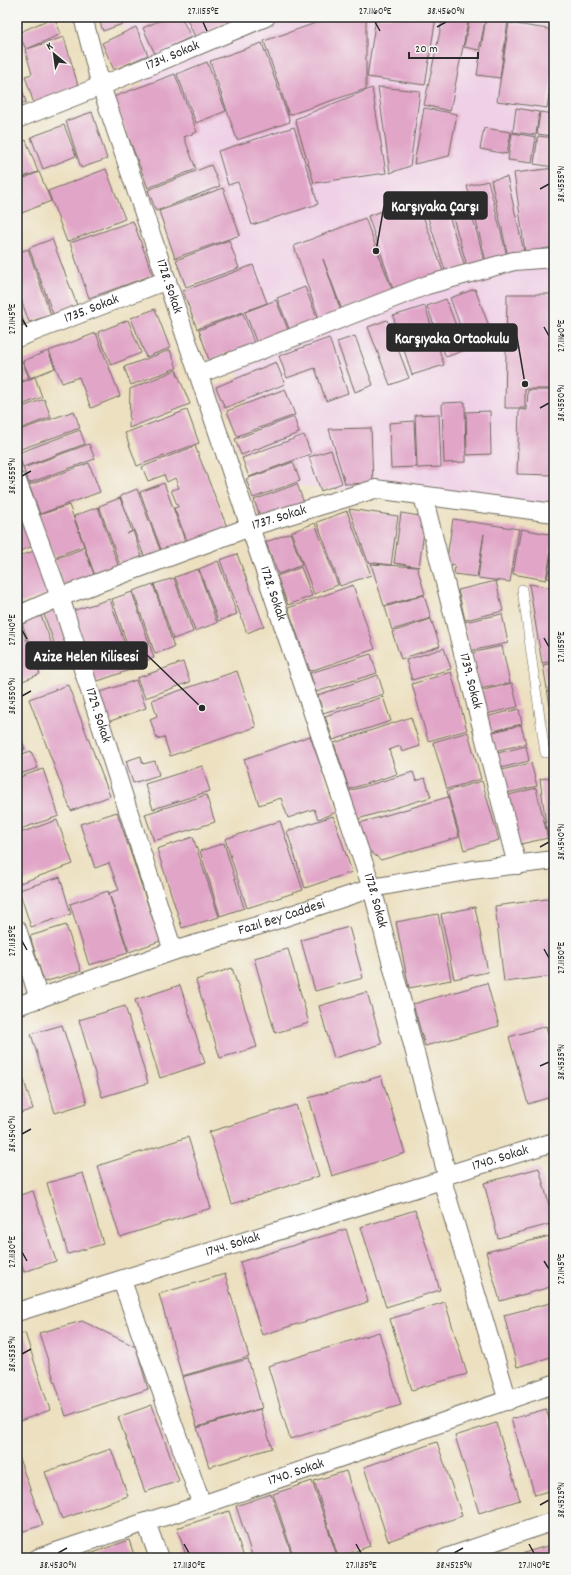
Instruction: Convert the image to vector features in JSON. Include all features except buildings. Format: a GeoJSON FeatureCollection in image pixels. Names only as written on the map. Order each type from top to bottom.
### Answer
{"type":"FeatureCollection","features":[{"type":"Feature","properties":{"kind":"street","name":"1728. Sokak"},"geometry":{"type":"LineString","coordinates":[[83,17],[101,86],[372,888],[445,1178],[508,1400]]}},
{"type":"Feature","properties":{"kind":"street","name":"1734. Sokak"},"geometry":{"type":"LineString","coordinates":[[17,120],[265,17]]}},
{"type":"Feature","properties":{"kind":"street"},"geometry":{"type":"LineString","coordinates":[[199,374],[427,285],[514,260],[554,258]]}},
{"type":"Feature","properties":{"kind":"street","name":"1735. Sokak"},"geometry":{"type":"LineString","coordinates":[[17,338],[167,280]]}},
{"type":"Feature","properties":{"kind":"street","name":"1729. Sokak"},"geometry":{"type":"LineString","coordinates":[[17,481],[60,597],[173,951]]}},
{"type":"Feature","properties":{"kind":"street","name":"1737. Sokak"},"geometry":{"type":"LineString","coordinates":[[17,616],[60,597],[250,527],[375,489],[554,513]]}},
{"type":"Feature","properties":{"kind":"street","name":"1739. Sokak"},"geometry":{"type":"LineString","coordinates":[[423,496],[517,866]]}},
{"type":"Feature","properties":{"kind":"street","name":"Fazıl Bey Caddesi"},"geometry":{"type":"LineString","coordinates":[[17,1006],[173,951],[270,922],[372,888],[472,870],[517,866],[554,860]]}},
{"type":"Feature","properties":{"kind":"street"},"geometry":{"type":"LineString","coordinates":[[17,929],[39,999]]}},
{"type":"Feature","properties":{"kind":"street","name":"1740. Sokak"},"geometry":{"type":"LineString","coordinates":[[445,1178],[554,1142]]}},
{"type":"Feature","properties":{"kind":"street","name":"1744. Sokak"},"geometry":{"type":"LineString","coordinates":[[17,1312],[122,1281],[445,1178]]}},
{"type":"Feature","properties":{"kind":"street"},"geometry":{"type":"LineString","coordinates":[[122,1281],[202,1505]]}},
{"type":"Feature","properties":{"kind":"street","name":"1740. Sokak"},"geometry":{"type":"LineString","coordinates":[[38,1558],[202,1505],[554,1384]]}},
{"type":"Feature","properties":{"kind":"street"},"geometry":{"type":"LineString","coordinates":[[446,1558],[554,1521]]}},
{"type":"Feature","properties":{"kind":"street"},"geometry":{"type":"LineString","coordinates":[[146,1522],[159,1558]]}},
{"type":"Feature","properties":{"kind":"lane"},"geometry":{"type":"LineString","coordinates":[[522,589],[545,753],[554,752]]}},
{"type":"Feature","properties":{"kind":"shaded area"},"geometry":{"type":"Polygon","coordinates":[[[120,17],[554,17],[554,508],[275,484],[120,17]]]}},
{"type":"Feature","properties":{"kind":"place","name":"Karşıyaka Çarşı"},"geometry":{"type":"Point","coordinates":[376,251]}},
{"type":"Feature","properties":{"kind":"place","name":"Karşıyaka Ortaokulu"},"geometry":{"type":"Point","coordinates":[525,384]}},
{"type":"Feature","properties":{"kind":"place","name":"Azize Helen Kilisesi"},"geometry":{"type":"Point","coordinates":[202,708]}}]}
